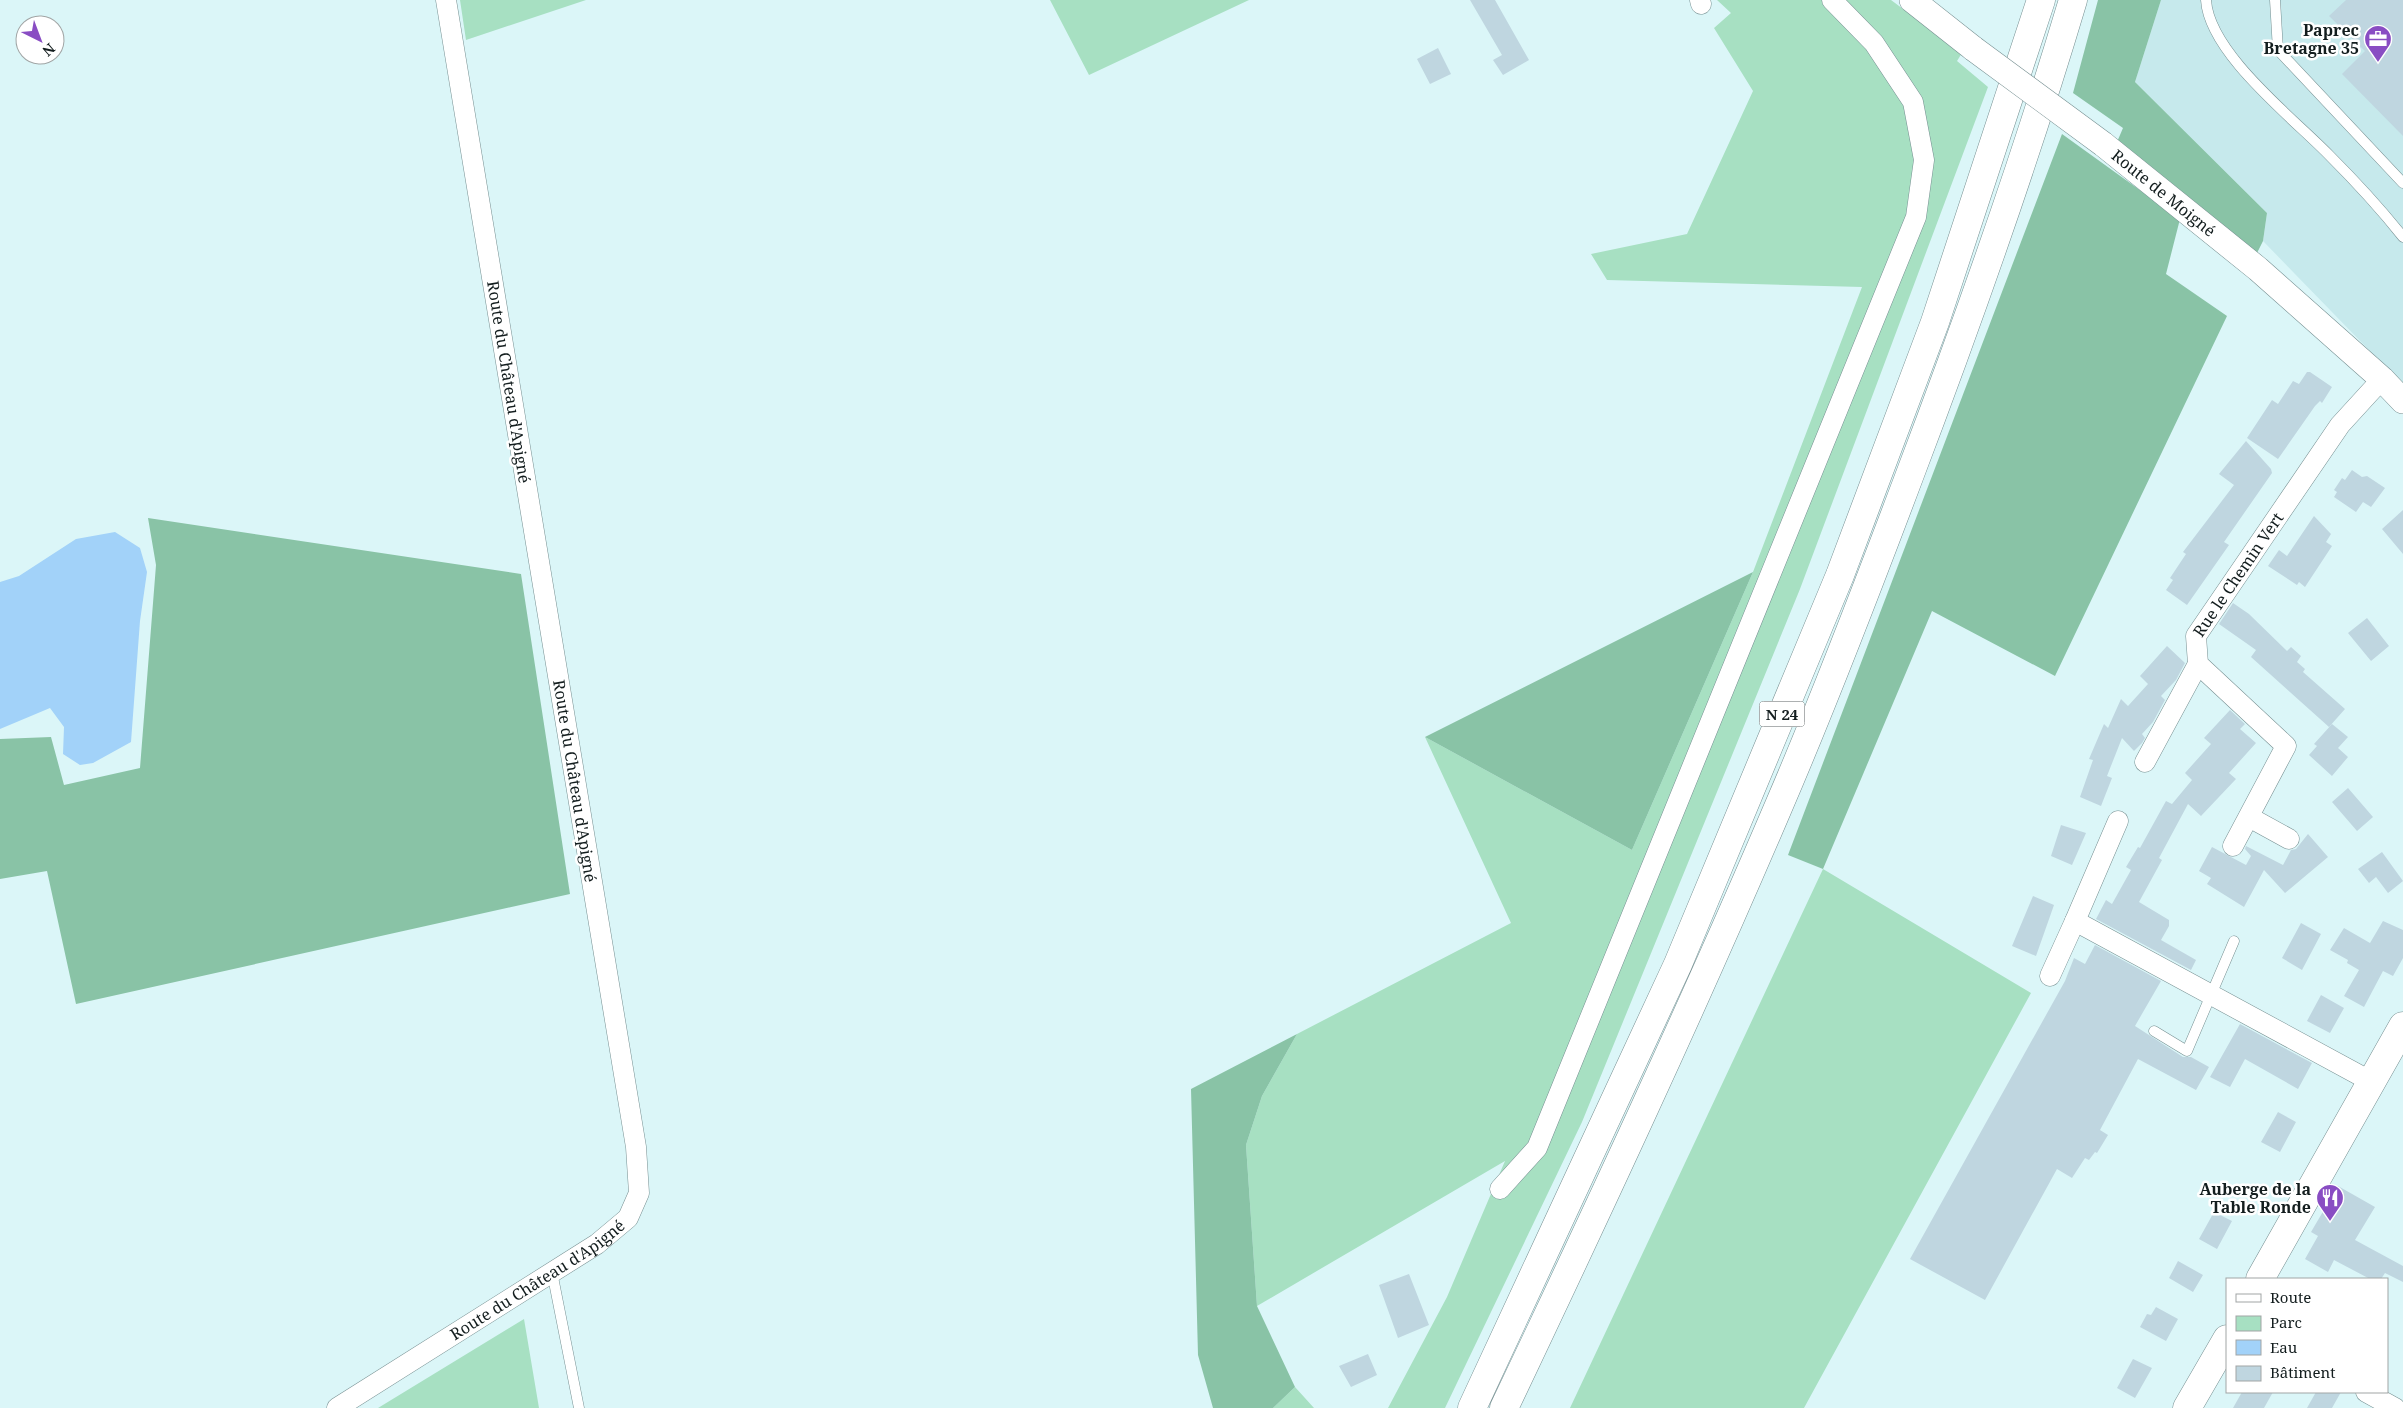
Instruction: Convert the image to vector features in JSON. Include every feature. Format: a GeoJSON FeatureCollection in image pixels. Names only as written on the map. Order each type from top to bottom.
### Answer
{"type":"FeatureCollection","features":[{"type":"Feature","properties":{"kind":"main road","name":"N 24"},"geometry":{"type":"LineString","coordinates":[[1472,1408],[1678,964],[1840,575],[1935,322],[2041,0]]}},
{"type":"Feature","properties":{"kind":"main road","name":"N 24"},"geometry":{"type":"LineString","coordinates":[[1504,1408],[1703,977],[1781,802],[1871,578],[1966,326],[2008,206],[2073,0]]}},
{"type":"Feature","properties":{"kind":"main road"},"geometry":{"type":"LineString","coordinates":[[2261,1278],[2403,1026]]}},
{"type":"Feature","properties":{"kind":"main road"},"geometry":{"type":"LineString","coordinates":[[2187,1408],[2226,1341]]}},
{"type":"Feature","properties":{"kind":"street","name":"Route du Château d'Apigné"},"geometry":{"type":"LineString","coordinates":[[337,1408],[596,1244],[628,1218],[639,1193],[636,1147],[446,0]]}},
{"type":"Feature","properties":{"kind":"street"},"geometry":{"type":"LineString","coordinates":[[1500,1190],[1537,1148],[1916,217],[1924,160],[1913,102],[1874,42],[1832,0]]}},
{"type":"Feature","properties":{"kind":"street","name":"Route de Moigné"},"geometry":{"type":"LineString","coordinates":[[1912,0],[1974,49],[2103,144],[2258,269],[2382,378],[2403,401]]}},
{"type":"Feature","properties":{"kind":"street","name":"Rue le Chemin Vert"},"geometry":{"type":"LineString","coordinates":[[2198,664],[2196,636],[2340,424],[2382,378]]}},
{"type":"Feature","properties":{"kind":"street"},"geometry":{"type":"LineString","coordinates":[[2145,762],[2198,664],[2286,746],[2233,846]]}},
{"type":"Feature","properties":{"kind":"street"},"geometry":{"type":"LineString","coordinates":[[2249,817],[2288,839]]}},
{"type":"Feature","properties":{"kind":"street"},"geometry":{"type":"LineString","coordinates":[[2050,976],[2118,821]]}},
{"type":"Feature","properties":{"kind":"street"},"geometry":{"type":"LineString","coordinates":[[2075,921],[2372,1082]]}},
{"type":"Feature","properties":{"kind":"street"},"geometry":{"type":"LineString","coordinates":[[2368,1393],[2395,1408]]}},
{"type":"Feature","properties":{"kind":"lane"},"geometry":{"type":"LineString","coordinates":[[2206,0],[2206,11],[2225,47],[2239,65],[2329,155],[2403,237]]}},
{"type":"Feature","properties":{"kind":"lane"},"geometry":{"type":"LineString","coordinates":[[2275,0],[2278,50],[2403,183]]}},
{"type":"Feature","properties":{"kind":"lane"},"geometry":{"type":"LineString","coordinates":[[2154,1030],[2187,1050],[2234,941]]}},
{"type":"Feature","properties":{"kind":"lane"},"geometry":{"type":"LineString","coordinates":[[552,1272],[579,1408]]}},
{"type":"Feature","properties":{"kind":"shaded area"},"geometry":{"type":"Polygon","coordinates":[[[2161,0],[2403,0],[2403,385],[2263,241],[2267,213],[2135,82],[2161,0]]]}},
{"type":"Feature","properties":{"kind":"green space"},"geometry":{"type":"Polygon","coordinates":[[[460,0],[586,0],[466,40],[460,0]]]}},
{"type":"Feature","properties":{"kind":"green space"},"geometry":{"type":"Polygon","coordinates":[[[1050,0],[1249,0],[1089,75],[1050,0]]]}},
{"type":"Feature","properties":{"kind":"green space"},"geometry":{"type":"Polygon","coordinates":[[[1717,0],[1891,0],[1962,53],[1957,61],[1988,87],[1800,589],[1582,1122],[1445,1408],[1388,1408],[1447,1297],[1505,1161],[1257,1306],[1246,1145],[1262,1096],[1297,1034],[1511,923],[1425,737],[1632,850],[1753,572],[1862,287],[1607,280],[1591,254],[1687,234],[1753,91],[1714,28],[1731,13],[1717,0]]]}},
{"type":"Feature","properties":{"kind":"green space"},"geometry":{"type":"Polygon","coordinates":[[[2098,0],[2161,0],[2135,82],[2267,213],[2263,241],[2257,253],[2117,142],[2123,128],[2073,93],[2098,0]]]}},
{"type":"Feature","properties":{"kind":"green space"},"geometry":{"type":"Polygon","coordinates":[[[2062,134],[2180,219],[2166,274],[2227,316],[2055,676],[1932,611],[1823,869],[1788,855],[2062,134]]]}},
{"type":"Feature","properties":{"kind":"green space"},"geometry":{"type":"Polygon","coordinates":[[[148,518],[521,574],[570,894],[76,1004],[47,871],[0,879],[0,739],[51,737],[64,785],[140,768],[156,565],[148,518]]]}},
{"type":"Feature","properties":{"kind":"green space"},"geometry":{"type":"Polygon","coordinates":[[[1753,572],[1632,850],[1425,737],[1753,572]]]}},
{"type":"Feature","properties":{"kind":"green space"},"geometry":{"type":"Polygon","coordinates":[[[1823,869],[2031,993],[1804,1408],[1570,1408],[1823,869]]]}},
{"type":"Feature","properties":{"kind":"green space"},"geometry":{"type":"Polygon","coordinates":[[[1297,1034],[1262,1096],[1246,1145],[1257,1306],[1295,1387],[1273,1408],[1213,1408],[1198,1355],[1191,1089],[1297,1034]]]}},
{"type":"Feature","properties":{"kind":"green space"},"geometry":{"type":"Polygon","coordinates":[[[524,1319],[539,1408],[378,1408],[524,1319]]]}},
{"type":"Feature","properties":{"kind":"green space"},"geometry":{"type":"Polygon","coordinates":[[[1295,1387],[1314,1408],[1273,1408],[1295,1387]]]}},
{"type":"Feature","properties":{"kind":"water"},"geometry":{"type":"Polygon","coordinates":[[[115,532],[140,548],[147,572],[140,621],[131,742],[93,763],[80,765],[63,754],[64,727],[50,708],[0,729],[0,582],[19,576],[76,539],[115,532]]]}},
{"type":"Feature","properties":{"kind":"building"},"geometry":{"type":"Polygon","coordinates":[[[1470,0],[1495,0],[1529,60],[1503,75],[1493,60],[1502,55],[1470,0]]]}},
{"type":"Feature","properties":{"kind":"building","name":"Paprec Bretagne 35"},"geometry":{"type":"Polygon","coordinates":[[[2346,0],[2403,0],[2403,136],[2342,74],[2365,51],[2329,16],[2346,0]]]}},
{"type":"Feature","properties":{"kind":"building"},"geometry":{"type":"Polygon","coordinates":[[[1438,48],[1451,74],[1430,84],[1417,59],[1438,48]]]}},
{"type":"Feature","properties":{"kind":"building"},"geometry":{"type":"Polygon","coordinates":[[[2307,372],[2310,372],[2332,387],[2322,403],[2320,401],[2315,406],[2278,459],[2247,438],[2272,400],[2278,404],[2293,381],[2299,384],[2307,372]]]}},
{"type":"Feature","properties":{"kind":"building"},"geometry":{"type":"Polygon","coordinates":[[[2246,441],[2271,469],[2272,473],[2224,542],[2229,545],[2187,605],[2166,590],[2173,580],[2170,578],[2186,554],[2183,552],[2234,485],[2219,474],[2246,441]]]}},
{"type":"Feature","properties":{"kind":"building"},"geometry":{"type":"Polygon","coordinates":[[[2352,470],[2362,477],[2367,476],[2385,488],[2371,507],[2363,502],[2356,512],[2334,497],[2337,492],[2334,490],[2342,478],[2345,480],[2352,470]]]}},
{"type":"Feature","properties":{"kind":"building"},"geometry":{"type":"Polygon","coordinates":[[[2403,510],[2403,554],[2382,529],[2403,510]]]}},
{"type":"Feature","properties":{"kind":"building"},"geometry":{"type":"Polygon","coordinates":[[[2314,516],[2331,534],[2326,542],[2332,546],[2305,587],[2299,582],[2297,585],[2268,566],[2279,550],[2287,556],[2314,516]]]}},
{"type":"Feature","properties":{"kind":"building"},"geometry":{"type":"Polygon","coordinates":[[[2233,603],[2249,614],[2287,651],[2291,647],[2301,656],[2297,662],[2305,669],[2303,672],[2345,709],[2329,727],[2251,657],[2256,650],[2219,624],[2233,603]]]}},
{"type":"Feature","properties":{"kind":"building"},"geometry":{"type":"Polygon","coordinates":[[[2367,618],[2389,646],[2371,661],[2348,633],[2367,618]]]}},
{"type":"Feature","properties":{"kind":"building"},"geometry":{"type":"Polygon","coordinates":[[[2167,646],[2185,663],[2176,680],[2161,696],[2165,700],[2153,722],[2142,734],[2145,738],[2134,751],[2122,738],[2107,776],[2112,778],[2101,806],[2080,797],[2093,760],[2089,759],[2104,724],[2108,728],[2121,699],[2128,706],[2148,684],[2140,676],[2167,646]]]}},
{"type":"Feature","properties":{"kind":"building"},"geometry":{"type":"Polygon","coordinates":[[[2230,710],[2245,724],[2240,729],[2256,743],[2229,773],[2236,779],[2201,816],[2188,804],[2159,858],[2162,860],[2139,902],[2169,920],[2169,926],[2161,940],[2196,960],[2191,970],[2096,919],[2106,900],[2112,904],[2131,870],[2126,867],[2138,847],[2140,848],[2166,801],[2172,804],[2192,780],[2185,773],[2211,744],[2204,738],[2230,710]]]}},
{"type":"Feature","properties":{"kind":"building"},"geometry":{"type":"Polygon","coordinates":[[[2332,724],[2348,737],[2338,748],[2348,757],[2332,776],[2309,755],[2317,746],[2314,744],[2332,724]]]}},
{"type":"Feature","properties":{"kind":"building"},"geometry":{"type":"Polygon","coordinates":[[[2348,788],[2373,817],[2357,831],[2332,802],[2348,788]]]}},
{"type":"Feature","properties":{"kind":"building"},"geometry":{"type":"Polygon","coordinates":[[[2061,825],[2086,833],[2072,865],[2051,856],[2061,825]]]}},
{"type":"Feature","properties":{"kind":"building"},"geometry":{"type":"Polygon","coordinates":[[[2308,834],[2328,857],[2285,893],[2264,870],[2244,907],[2207,884],[2211,878],[2199,871],[2212,847],[2246,865],[2251,856],[2245,849],[2246,846],[2283,865],[2291,850],[2296,849],[2308,834]]]}},
{"type":"Feature","properties":{"kind":"building"},"geometry":{"type":"Polygon","coordinates":[[[2382,852],[2403,881],[2388,893],[2376,877],[2369,883],[2358,869],[2382,852]]]}},
{"type":"Feature","properties":{"kind":"building"},"geometry":{"type":"Polygon","coordinates":[[[2033,896],[2054,905],[2036,956],[2012,946],[2033,896]]]}},
{"type":"Feature","properties":{"kind":"building"},"geometry":{"type":"Polygon","coordinates":[[[2383,921],[2403,930],[2403,958],[2393,976],[2383,971],[2364,1007],[2344,996],[2359,970],[2347,963],[2348,960],[2330,950],[2344,928],[2370,943],[2383,921]]]}},
{"type":"Feature","properties":{"kind":"building"},"geometry":{"type":"Polygon","coordinates":[[[2301,923],[2321,934],[2302,970],[2282,958],[2301,923]]]}},
{"type":"Feature","properties":{"kind":"building"},"geometry":{"type":"Polygon","coordinates":[[[2095,945],[2161,981],[2135,1026],[2183,1057],[2191,1057],[2209,1067],[2196,1090],[2138,1059],[2100,1130],[2108,1135],[2097,1153],[2095,1152],[2089,1160],[2085,1158],[2072,1178],[2057,1169],[1985,1300],[1910,1259],[2065,981],[2074,958],[2085,964],[2095,945]]]}},
{"type":"Feature","properties":{"kind":"building"},"geometry":{"type":"Polygon","coordinates":[[[2321,995],[2344,1008],[2330,1033],[2307,1021],[2321,995]]]}},
{"type":"Feature","properties":{"kind":"building"},"geometry":{"type":"Polygon","coordinates":[[[2240,1024],[2312,1063],[2298,1089],[2245,1059],[2230,1087],[2210,1077],[2240,1024]]]}},
{"type":"Feature","properties":{"kind":"building"},"geometry":{"type":"Polygon","coordinates":[[[2278,1112],[2296,1122],[2280,1152],[2261,1142],[2278,1112]]]}},
{"type":"Feature","properties":{"kind":"building"},"geometry":{"type":"Polygon","coordinates":[[[2338,1186],[2375,1207],[2355,1240],[2403,1266],[2403,1282],[2385,1273],[2382,1278],[2368,1278],[2334,1260],[2328,1272],[2305,1259],[2318,1236],[2311,1232],[2338,1186]]]}},
{"type":"Feature","properties":{"kind":"building"},"geometry":{"type":"Polygon","coordinates":[[[2214,1212],[2232,1221],[2217,1249],[2199,1239],[2214,1212]]]}},
{"type":"Feature","properties":{"kind":"building"},"geometry":{"type":"Polygon","coordinates":[[[2178,1261],[2203,1275],[2193,1292],[2169,1278],[2178,1261]]]}},
{"type":"Feature","properties":{"kind":"building"},"geometry":{"type":"Polygon","coordinates":[[[1409,1274],[1429,1325],[1398,1338],[1379,1285],[1409,1274]]]}},
{"type":"Feature","properties":{"kind":"building"},"geometry":{"type":"Polygon","coordinates":[[[2156,1307],[2178,1319],[2166,1341],[2140,1327],[2147,1314],[2151,1315],[2156,1307]]]}},
{"type":"Feature","properties":{"kind":"building"},"geometry":{"type":"Polygon","coordinates":[[[1368,1354],[1377,1375],[1351,1387],[1339,1366],[1368,1354]]]}},
{"type":"Feature","properties":{"kind":"building"},"geometry":{"type":"Polygon","coordinates":[[[2133,1359],[2152,1368],[2135,1398],[2117,1388],[2133,1359]]]}},
{"type":"Feature","properties":{"kind":"building"},"geometry":{"type":"Polygon","coordinates":[[[2241,1393],[2272,1393],[2264,1408],[2233,1408],[2241,1393]]]}},
{"type":"Feature","properties":{"kind":"building"},"geometry":{"type":"Polygon","coordinates":[[[2315,1393],[2340,1393],[2332,1408],[2307,1408],[2315,1393]]]}},
{"type":"Feature","properties":{"kind":"place","name":"Paprec Bretagne 35"},"geometry":{"type":"Point","coordinates":[2378,63]}},
{"type":"Feature","properties":{"kind":"place","name":"Auberge de la Table Ronde"},"geometry":{"type":"Point","coordinates":[2330,1222]}}]}
